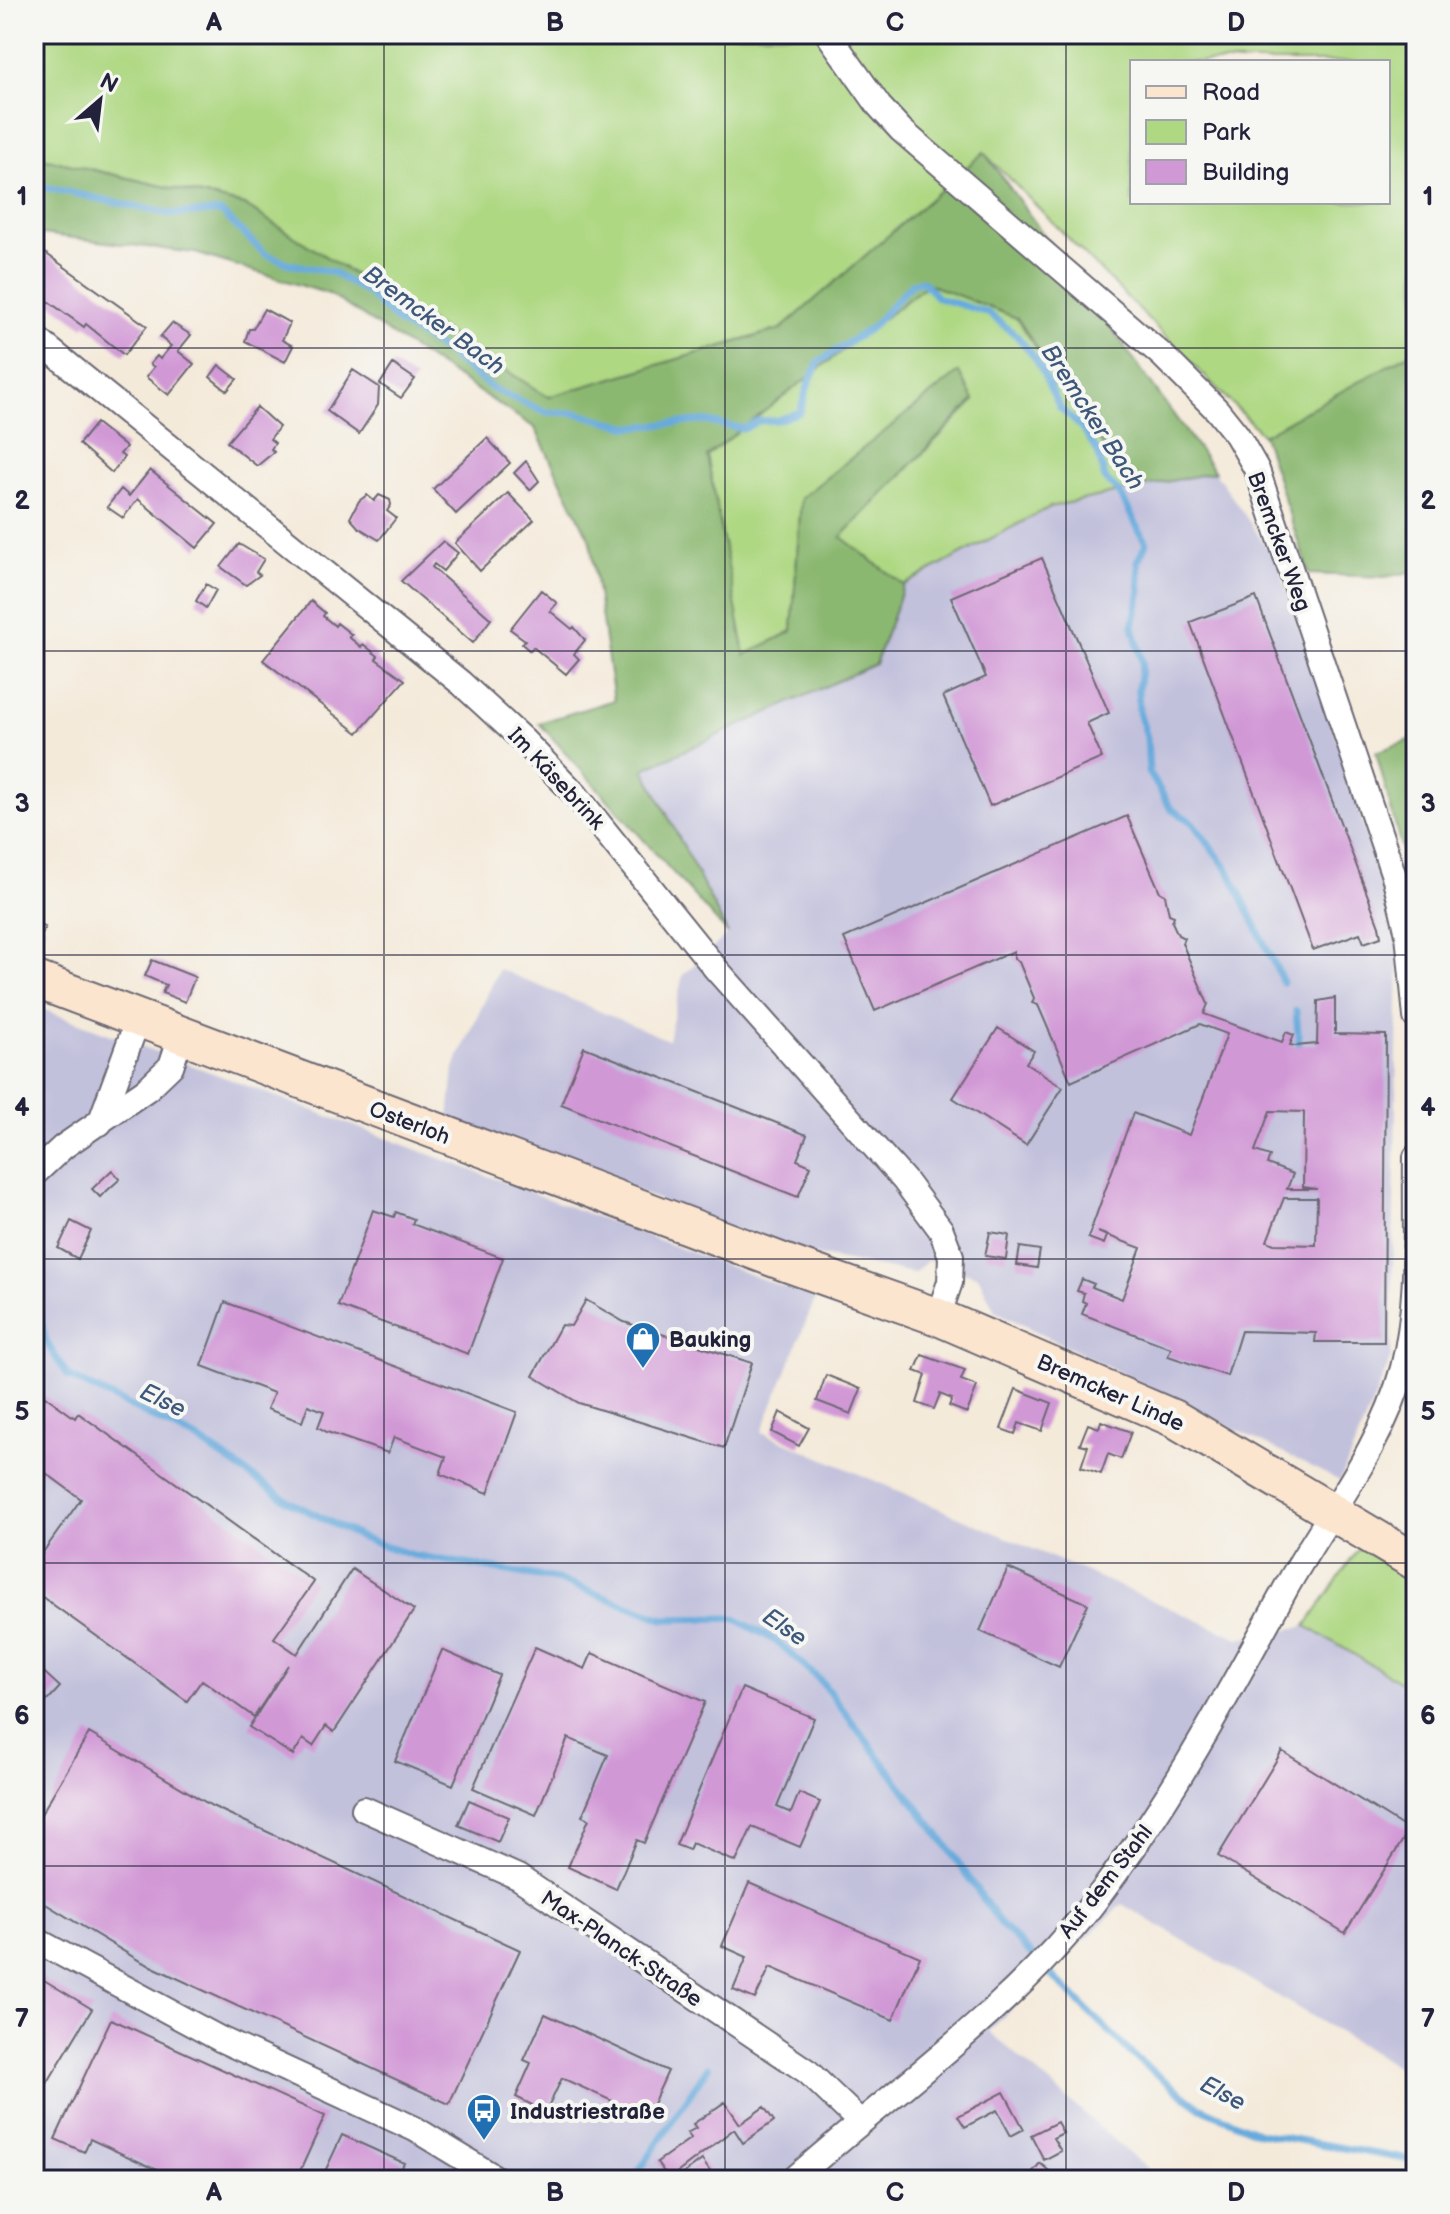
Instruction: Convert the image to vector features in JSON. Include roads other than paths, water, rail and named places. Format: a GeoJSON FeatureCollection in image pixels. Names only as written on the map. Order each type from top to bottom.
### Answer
{"type":"FeatureCollection","features":[{"type":"Feature","properties":{"kind":"main road","name":"Osterloh"},"geometry":{"type":"LineString","coordinates":[[34,979],[786,1263]]}},
{"type":"Feature","properties":{"kind":"main road","name":"Bremcker Linde"},"geometry":{"type":"LineString","coordinates":[[786,1263],[938,1317],[1175,1419],[1416,1562]]}},
{"type":"Feature","properties":{"kind":"street","name":"Bremcker Weg"},"geometry":{"type":"LineString","coordinates":[[828,34],[879,106],[901,130],[1163,356],[1237,435],[1257,470],[1395,879],[1408,934],[1416,1017]]}},
{"type":"Feature","properties":{"kind":"street","name":"Im Käsebrink"},"geometry":{"type":"LineString","coordinates":[[34,337],[461,683],[575,794],[716,969],[904,1180],[941,1230],[951,1256],[950,1282],[938,1317]]}},
{"type":"Feature","properties":{"kind":"street"},"geometry":{"type":"LineString","coordinates":[[100,1123],[138,1019]]}},
{"type":"Feature","properties":{"kind":"street"},"geometry":{"type":"LineString","coordinates":[[34,1174],[63,1147],[147,1089],[171,1066],[181,1036]]}},
{"type":"Feature","properties":{"kind":"street"},"geometry":{"type":"LineString","coordinates":[[1332,1512],[1365,1460],[1403,1369],[1413,1311],[1416,1157]]}},
{"type":"Feature","properties":{"kind":"street","name":"Auf dem Stahl"},"geometry":{"type":"LineString","coordinates":[[793,2180],[926,2067],[1025,1976],[1089,1908],[1168,1797],[1225,1704],[1287,1586],[1332,1512]]}},
{"type":"Feature","properties":{"kind":"street","name":"Max-Planck-Straße"},"geometry":{"type":"LineString","coordinates":[[364,1809],[518,1877],[808,2072],[859,2121]]}},
{"type":"Feature","properties":{"kind":"street"},"geometry":{"type":"LineString","coordinates":[[34,1939],[220,2039],[415,2129],[499,2180]]}},
{"type":"Feature","properties":{"kind":"waterway","name":"Bremcker Bach"},"geometry":{"type":"LineString","coordinates":[[34,185],[170,214],[221,212],[265,254],[290,264],[332,272],[367,293],[399,323],[439,347],[493,389],[545,412],[576,413],[630,427],[703,421],[744,429],[758,421],[778,420],[800,412],[819,362],[872,327],[911,284],[922,281],[938,298],[988,313],[1016,335],[1036,359],[1060,408],[1082,428],[1098,452],[1105,479],[1119,492],[1146,543],[1138,561],[1140,593],[1133,626],[1142,662],[1139,712],[1147,737],[1149,772],[1171,809],[1192,822],[1229,871],[1283,982]]}},
{"type":"Feature","properties":{"kind":"waterway","name":"Bremcker Bach"},"geometry":{"type":"LineString","coordinates":[[1296,1011],[1299,1043]]}},
{"type":"Feature","properties":{"kind":"waterway","name":"Else"},"geometry":{"type":"LineString","coordinates":[[34,1293],[46,1342],[68,1376],[197,1439],[288,1501],[364,1539],[412,1555],[556,1579],[663,1619],[734,1618],[779,1643],[820,1680],[945,1843],[1001,1925],[1136,2058],[1199,2107],[1259,2133],[1416,2161]]}},
{"type":"Feature","properties":{"kind":"waterway"},"geometry":{"type":"LineString","coordinates":[[633,2180],[708,2067]]}},
{"type":"Feature","properties":{"kind":"railway"},"geometry":{"type":"LineString","coordinates":[[34,2170],[51,2180]]}},
{"type":"Feature","properties":{"kind":"place","name":"Bauking"},"geometry":{"type":"Point","coordinates":[643,1370]}},
{"type":"Feature","properties":{"kind":"place","name":"Industriestraße"},"geometry":{"type":"Point","coordinates":[484,2142]}}]}
